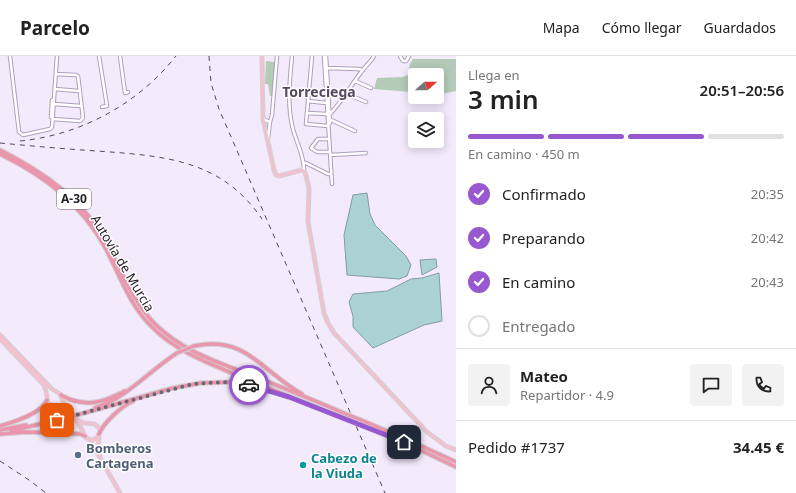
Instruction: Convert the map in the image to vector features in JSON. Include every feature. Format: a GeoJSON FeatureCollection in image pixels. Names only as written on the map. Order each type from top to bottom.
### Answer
{"type":"FeatureCollection","features":[{"type":"Feature","properties":{"kind":"highway","name":"Autovía de Murcia"},"geometry":{"type":"LineString","coordinates":[[0,150],[44,174],[73,199],[85,212],[100,233],[131,300],[152,327],[172,344],[196,358],[414,447],[456,468]]}},
{"type":"Feature","properties":{"kind":"highway","name":"Autovía de Murcia"},"geometry":{"type":"LineString","coordinates":[[0,154],[48,181],[73,204],[95,231],[144,312],[157,326],[178,343],[204,357],[406,438],[456,462]]}},
{"type":"Feature","properties":{"kind":"highway"},"geometry":{"type":"LineString","coordinates":[[60,395],[82,403],[101,402],[130,388],[177,353],[194,346],[214,344],[242,350],[258,360],[289,386],[314,401]]}},
{"type":"Feature","properties":{"kind":"highway"},"geometry":{"type":"LineString","coordinates":[[76,414],[114,400],[158,367]]}},
{"type":"Feature","properties":{"kind":"highway"},"geometry":{"type":"LineString","coordinates":[[0,432],[193,384],[224,382],[247,384],[289,397]]}},
{"type":"Feature","properties":{"kind":"highway"},"geometry":{"type":"LineString","coordinates":[[99,435],[105,425],[127,404],[165,391]]}},
{"type":"Feature","properties":{"kind":"highway"},"geometry":{"type":"LineString","coordinates":[[0,426],[16,421],[37,410],[45,404],[47,398]]}},
{"type":"Feature","properties":{"kind":"highway"},"geometry":{"type":"LineString","coordinates":[[0,432],[84,435]]}},
{"type":"Feature","properties":{"kind":"main road"},"geometry":{"type":"LineString","coordinates":[[263,57],[262,103],[268,144],[275,173],[279,176],[304,170],[306,174],[309,188],[308,226],[324,313],[328,323],[334,333],[427,432],[446,446],[456,450]]}},
{"type":"Feature","properties":{"kind":"main road"},"geometry":{"type":"LineString","coordinates":[[0,335],[52,390],[60,395],[65,405],[78,420],[84,423],[91,423],[98,427],[98,448],[106,468]]}},
{"type":"Feature","properties":{"kind":"main road"},"geometry":{"type":"LineString","coordinates":[[0,339],[43,384],[47,392],[47,398],[50,405],[66,409],[80,426],[84,435],[90,440],[120,493]]}},
{"type":"Feature","properties":{"kind":"main road"},"geometry":{"type":"LineString","coordinates":[[47,398],[52,392],[60,395]]}},
{"type":"Feature","properties":{"kind":"main road"},"geometry":{"type":"LineString","coordinates":[[56,406],[60,404],[60,395]]}},
{"type":"Feature","properties":{"kind":"main road"},"geometry":{"type":"LineString","coordinates":[[84,435],[85,426],[91,423]]}},
{"type":"Feature","properties":{"kind":"main road"},"geometry":{"type":"LineString","coordinates":[[90,440],[95,439],[99,435]]}},
{"type":"Feature","properties":{"kind":"street"},"geometry":{"type":"LineString","coordinates":[[9,56],[19,132],[23,135],[50,129]]}},
{"type":"Feature","properties":{"kind":"street"},"geometry":{"type":"LineString","coordinates":[[50,129],[56,56]]}},
{"type":"Feature","properties":{"kind":"street"},"geometry":{"type":"LineString","coordinates":[[50,129],[52,128],[53,119],[56,56]]}},
{"type":"Feature","properties":{"kind":"street"},"geometry":{"type":"LineString","coordinates":[[99,56],[108,106],[102,107]]}},
{"type":"Feature","properties":{"kind":"street"},"geometry":{"type":"LineString","coordinates":[[120,56],[124,93],[128,92]]}},
{"type":"Feature","properties":{"kind":"street"},"geometry":{"type":"LineString","coordinates":[[268,144],[277,56]]}},
{"type":"Feature","properties":{"kind":"street"},"geometry":{"type":"LineString","coordinates":[[292,56],[288,103],[292,126],[304,170]]}},
{"type":"Feature","properties":{"kind":"street"},"geometry":{"type":"LineString","coordinates":[[312,56],[306,124],[328,126]]}},
{"type":"Feature","properties":{"kind":"street"},"geometry":{"type":"LineString","coordinates":[[325,56],[328,104]]}},
{"type":"Feature","properties":{"kind":"street"},"geometry":{"type":"LineString","coordinates":[[325,56],[327,68],[329,154],[332,184]]}},
{"type":"Feature","properties":{"kind":"street"},"geometry":{"type":"LineString","coordinates":[[370,56],[370,64]]}},
{"type":"Feature","properties":{"kind":"street"},"geometry":{"type":"LineString","coordinates":[[328,126],[328,116],[347,94],[362,70],[370,64],[374,56]]}},
{"type":"Feature","properties":{"kind":"street"},"geometry":{"type":"LineString","coordinates":[[400,56],[403,61],[406,61],[409,56]]}},
{"type":"Feature","properties":{"kind":"street"},"geometry":{"type":"LineString","coordinates":[[327,68],[362,70]]}},
{"type":"Feature","properties":{"kind":"street"},"geometry":{"type":"LineString","coordinates":[[53,119],[80,121],[82,120],[83,116],[78,76],[56,74]]}},
{"type":"Feature","properties":{"kind":"street"},"geometry":{"type":"LineString","coordinates":[[355,81],[371,88]]}},
{"type":"Feature","properties":{"kind":"street"},"geometry":{"type":"LineString","coordinates":[[54,89],[79,90]]}},
{"type":"Feature","properties":{"kind":"street"},"geometry":{"type":"LineString","coordinates":[[347,94],[366,102]]}},
{"type":"Feature","properties":{"kind":"street"},"geometry":{"type":"LineString","coordinates":[[308,101],[337,106]]}},
{"type":"Feature","properties":{"kind":"street"},"geometry":{"type":"LineString","coordinates":[[54,104],[81,106]]}},
{"type":"Feature","properties":{"kind":"street"},"geometry":{"type":"LineString","coordinates":[[307,112],[328,116],[355,131]]}},
{"type":"Feature","properties":{"kind":"street"},"geometry":{"type":"LineString","coordinates":[[264,119],[270,122]]}},
{"type":"Feature","properties":{"kind":"street"},"geometry":{"type":"LineString","coordinates":[[329,139],[318,139],[312,148],[317,152],[329,154],[366,153]]}},
{"type":"Feature","properties":{"kind":"street"},"geometry":{"type":"LineString","coordinates":[[303,163],[331,174]]}},
{"type":"Feature","properties":{"kind":"shaded area"},"geometry":{"type":"Polygon","coordinates":[[[413,59],[456,59],[456,91],[444,94],[444,68],[409,68],[413,59]]]}},
{"type":"Feature","properties":{"kind":"shaded area"},"geometry":{"type":"Polygon","coordinates":[[[266,61],[275,62],[272,96],[270,96],[268,84],[265,84],[266,61]]]}},
{"type":"Feature","properties":{"kind":"shaded area"},"geometry":{"type":"Polygon","coordinates":[[[408,75],[408,92],[374,89],[377,78],[402,77],[408,75]]]}},
{"type":"Feature","properties":{"kind":"shaded area"},"geometry":{"type":"Polygon","coordinates":[[[367,193],[370,214],[375,225],[406,256],[411,265],[407,276],[399,279],[347,275],[344,235],[353,195],[367,193]]]}},
{"type":"Feature","properties":{"kind":"shaded area"},"geometry":{"type":"Polygon","coordinates":[[[436,259],[437,267],[422,275],[420,260],[436,259]]]}},
{"type":"Feature","properties":{"kind":"shaded area"},"geometry":{"type":"Polygon","coordinates":[[[439,273],[442,321],[424,325],[373,348],[353,327],[353,316],[349,302],[353,294],[387,291],[411,279],[422,278],[439,273]]]}},
{"type":"Feature","properties":{"kind":"railway"},"geometry":{"type":"LineString","coordinates":[[20,141],[43,138],[65,132],[107,114],[144,89],[176,56]]}},
{"type":"Feature","properties":{"kind":"railway"},"geometry":{"type":"LineString","coordinates":[[209,56],[211,83],[219,109],[385,493]]}},
{"type":"Feature","properties":{"kind":"railway"},"geometry":{"type":"LineString","coordinates":[[0,143],[145,155],[189,164],[209,172],[228,184],[246,199],[262,219]]}},
{"type":"Feature","properties":{"kind":"railway"},"geometry":{"type":"LineString","coordinates":[[0,461],[46,493]]}},
{"type":"Feature","properties":{"kind":"way so far"},"geometry":{"type":"LineString","coordinates":[[57,420],[173,388],[193,384],[232,382],[249,385]]}},
{"type":"Feature","properties":{"kind":"place","name":"Bomberos Cartagena"},"geometry":{"type":"Point","coordinates":[78,455]}},
{"type":"Feature","properties":{"kind":"place","name":"Cabezo de la Viuda"},"geometry":{"type":"Point","coordinates":[303,465]}},
{"type":"Feature","properties":{"kind":"district","name":"Torreciega"},"geometry":{"type":"Point","coordinates":[319,92]}},
{"type":"Feature","properties":{"kind":"route"},"geometry":{"type":"LineString","coordinates":[[249,385],[289,397],[404,442]]}}]}
